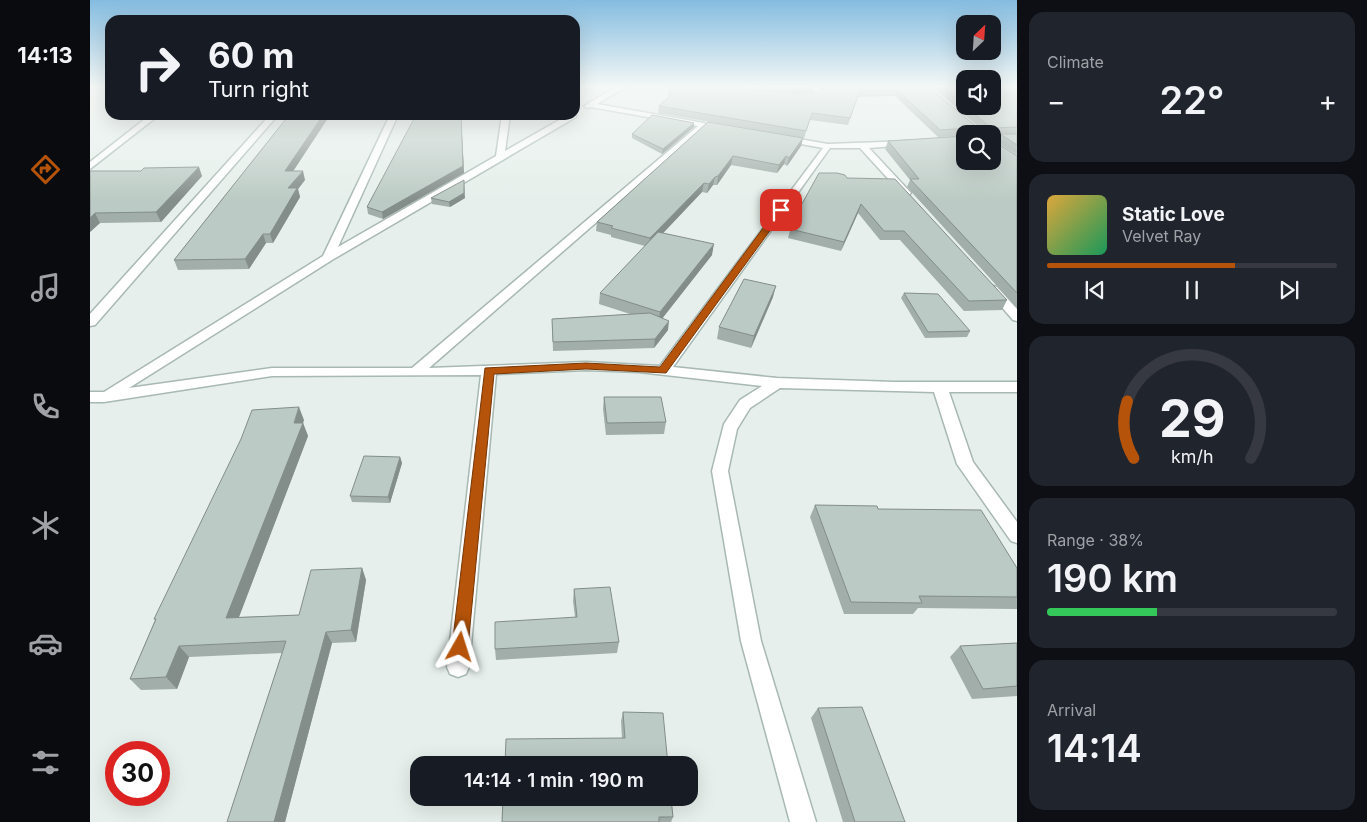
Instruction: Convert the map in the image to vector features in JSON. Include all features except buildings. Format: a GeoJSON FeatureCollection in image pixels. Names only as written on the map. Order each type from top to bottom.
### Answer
{"type":"FeatureCollection","features":[{"type":"Feature","properties":{"kind":"street"},"geometry":{"type":"LineString","coordinates":[[90,166],[143,124]]}},
{"type":"Feature","properties":{"kind":"street"},"geometry":{"type":"LineString","coordinates":[[90,322],[266,124]]}},
{"type":"Feature","properties":{"kind":"street"},"geometry":{"type":"LineString","coordinates":[[328,258],[390,124]]}},
{"type":"Feature","properties":{"kind":"street"},"geometry":{"type":"LineString","coordinates":[[500,157],[505,124]]}},
{"type":"Feature","properties":{"kind":"street"},"geometry":{"type":"LineString","coordinates":[[97,397],[328,258],[558,124]]}},
{"type":"Feature","properties":{"kind":"street"},"geometry":{"type":"LineString","coordinates":[[415,372],[709,126],[700,124]]}},
{"type":"Feature","properties":{"kind":"street"},"geometry":{"type":"LineString","coordinates":[[771,136],[828,146],[862,146],[918,142]]}},
{"type":"Feature","properties":{"kind":"street"},"geometry":{"type":"LineString","coordinates":[[1001,138],[1017,137]]}},
{"type":"Feature","properties":{"kind":"street"},"geometry":{"type":"LineString","coordinates":[[663,371],[828,146]]}},
{"type":"Feature","properties":{"kind":"street"},"geometry":{"type":"LineString","coordinates":[[862,146],[915,203]]}},
{"type":"Feature","properties":{"kind":"street"},"geometry":{"type":"LineString","coordinates":[[986,282],[1017,317]]}},
{"type":"Feature","properties":{"kind":"street"},"geometry":{"type":"LineString","coordinates":[[97,397],[272,372],[415,372],[586,366],[639,368],[777,383],[1017,387]]}},
{"type":"Feature","properties":{"kind":"street"},"geometry":{"type":"LineString","coordinates":[[458,667],[489,370]]}},
{"type":"Feature","properties":{"kind":"street"},"geometry":{"type":"LineString","coordinates":[[777,383],[745,404],[729,428],[720,471],[751,641],[803,822]]}},
{"type":"Feature","properties":{"kind":"street"},"geometry":{"type":"LineString","coordinates":[[940,387],[965,464],[1017,536]]}},
{"type":"Feature","properties":{"kind":"route"},"geometry":{"type":"LineString","coordinates":[[460,647],[489,370],[586,366],[663,371],[781,210]]}}]}
